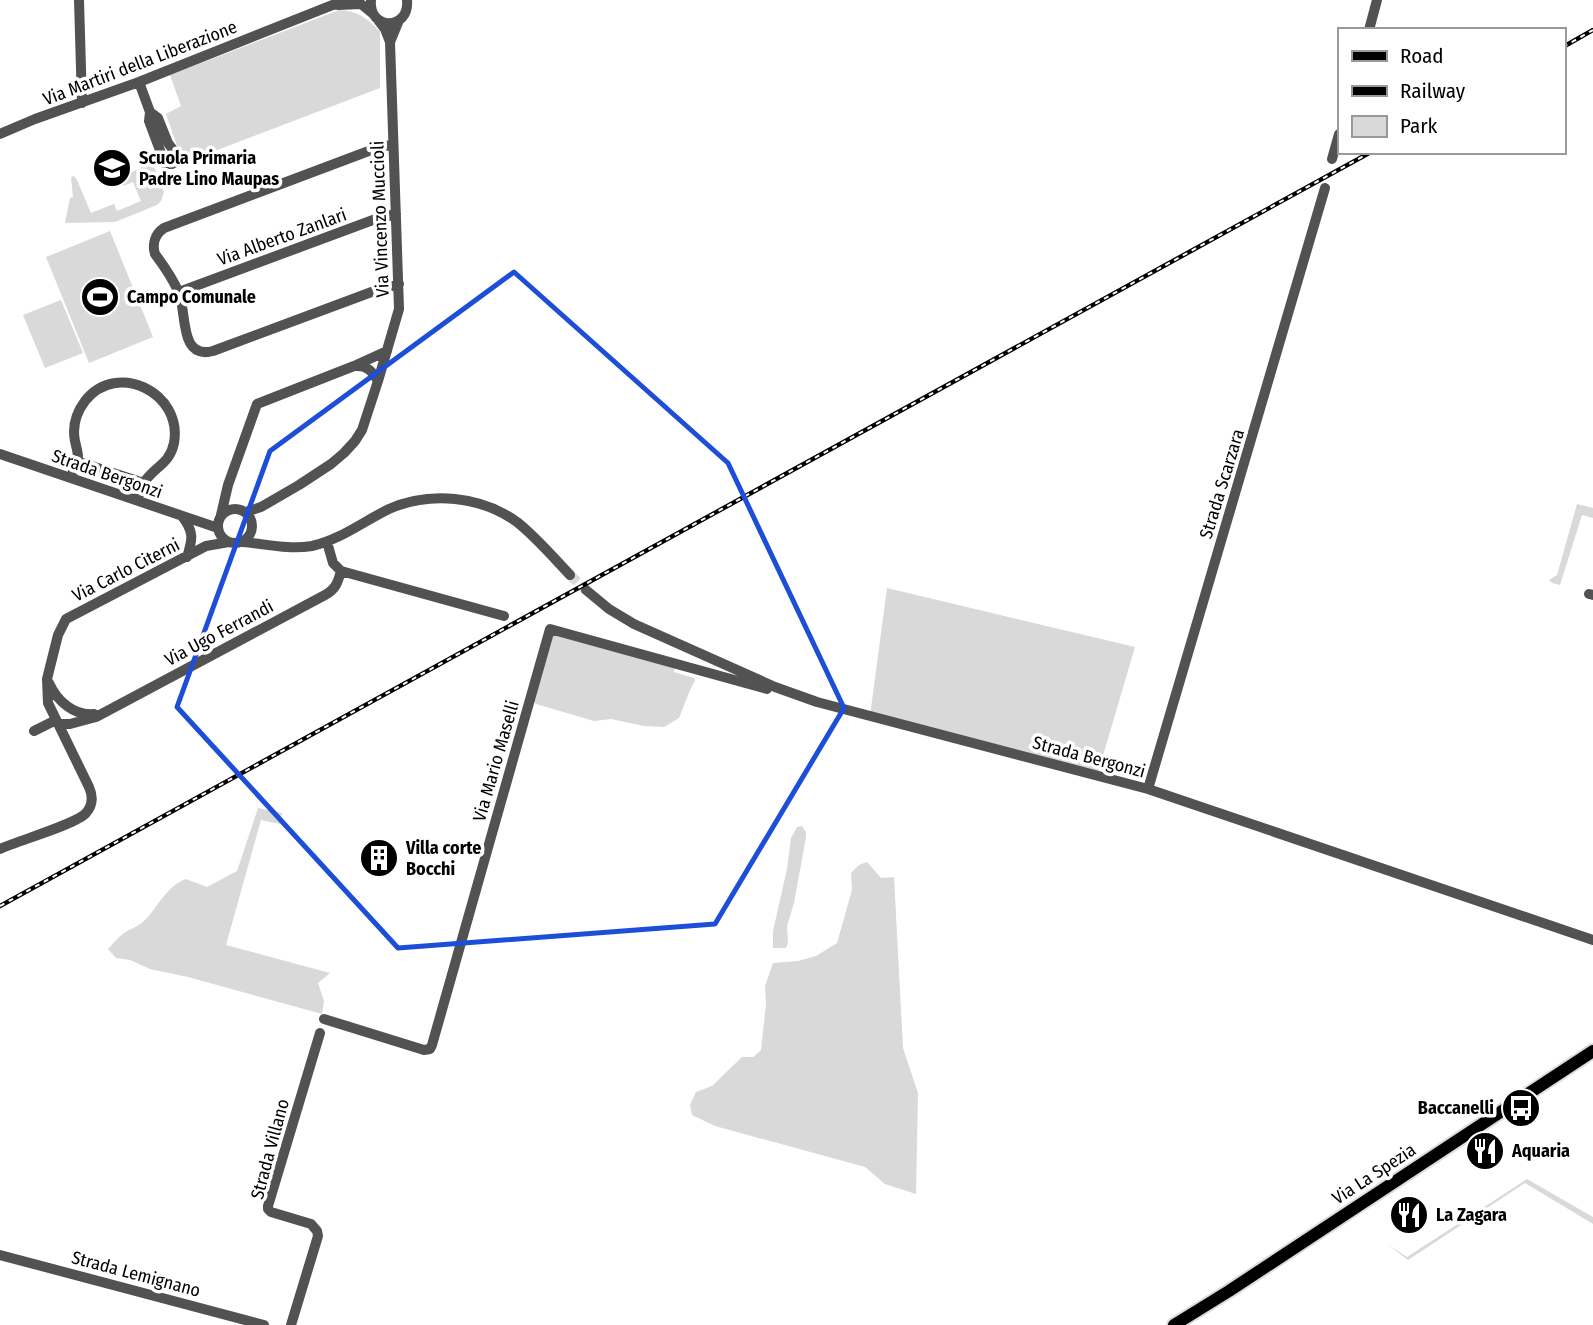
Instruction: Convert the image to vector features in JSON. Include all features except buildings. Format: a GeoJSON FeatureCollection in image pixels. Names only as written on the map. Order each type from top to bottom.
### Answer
{"type":"FeatureCollection","features":[{"type":"Feature","properties":{"kind":"main road","name":"Via La Spezia"},"geometry":{"type":"LineString","coordinates":[[1174,1325],[1593,1051]]}},
{"type":"Feature","properties":{"kind":"street"},"geometry":{"type":"LineString","coordinates":[[79,0],[82,103]]}},
{"type":"Feature","properties":{"kind":"street","name":"Via Martiri della Liberazione"},"geometry":{"type":"LineString","coordinates":[[0,134],[345,0]]}},
{"type":"Feature","properties":{"kind":"street"},"geometry":{"type":"LineString","coordinates":[[371,0],[375,16],[390,41]]}},
{"type":"Feature","properties":{"kind":"street"},"geometry":{"type":"LineString","coordinates":[[390,41],[399,20],[407,11],[407,0]]}},
{"type":"Feature","properties":{"kind":"street"},"geometry":{"type":"LineString","coordinates":[[1370,28],[1377,0]]}},
{"type":"Feature","properties":{"kind":"street","name":"Via Martiri della Liberazione"},"geometry":{"type":"LineString","coordinates":[[331,6],[355,3],[365,6],[375,16],[389,23],[399,20]]}},
{"type":"Feature","properties":{"kind":"street","name":"Via Vincenzo Muccioli"},"geometry":{"type":"LineString","coordinates":[[244,511],[261,507],[299,485],[331,464],[355,441],[367,416],[378,381],[399,309],[390,41]]}},
{"type":"Feature","properties":{"kind":"street"},"geometry":{"type":"LineString","coordinates":[[139,82],[150,112],[149,121],[162,161],[173,164],[177,155],[168,143],[158,118],[150,112]]}},
{"type":"Feature","properties":{"kind":"street"},"geometry":{"type":"LineString","coordinates":[[1332,159],[1338,138]]}},
{"type":"Feature","properties":{"kind":"street"},"geometry":{"type":"LineString","coordinates":[[393,145],[382,146],[160,231],[155,239],[154,251],[179,292],[189,343],[195,349],[208,352],[384,287],[399,284]]}},
{"type":"Feature","properties":{"kind":"street","name":"Strada Scarzara"},"geometry":{"type":"LineString","coordinates":[[1148,789],[1325,188]]}},
{"type":"Feature","properties":{"kind":"street","name":"Via Alberto Zanlari"},"geometry":{"type":"LineString","coordinates":[[179,292],[381,217],[396,214]]}},
{"type":"Feature","properties":{"kind":"street"},"geometry":{"type":"LineString","coordinates":[[387,351],[257,404],[228,485],[218,530],[221,536],[234,543],[243,541],[293,548],[327,542],[393,508],[424,499],[452,499],[492,508],[514,520],[570,575]]}},
{"type":"Feature","properties":{"kind":"street"},"geometry":{"type":"LineString","coordinates":[[354,366],[368,368],[378,381]]}},
{"type":"Feature","properties":{"kind":"street"},"geometry":{"type":"LineString","coordinates":[[71,477],[78,456],[74,424],[87,398],[104,386],[121,383],[137,385],[148,389],[163,401],[170,412],[175,431],[172,451],[167,460],[144,483],[137,500]]}},
{"type":"Feature","properties":{"kind":"street","name":"Strada Bergonzi"},"geometry":{"type":"LineString","coordinates":[[0,454],[218,530]]}},
{"type":"Feature","properties":{"kind":"street"},"geometry":{"type":"LineString","coordinates":[[76,461],[144,483]]}},
{"type":"Feature","properties":{"kind":"street"},"geometry":{"type":"LineString","coordinates":[[228,485],[231,496],[250,517],[252,527],[265,544]]}},
{"type":"Feature","properties":{"kind":"street"},"geometry":{"type":"LineString","coordinates":[[243,541],[248,537],[261,507]]}},
{"type":"Feature","properties":{"kind":"street"},"geometry":{"type":"LineString","coordinates":[[204,524],[229,510],[244,511]]}},
{"type":"Feature","properties":{"kind":"street"},"geometry":{"type":"LineString","coordinates":[[182,516],[192,535],[187,556]]}},
{"type":"Feature","properties":{"kind":"street","name":"Via Carlo Citerni"},"geometry":{"type":"LineString","coordinates":[[206,547],[218,530]]}},
{"type":"Feature","properties":{"kind":"street","name":"Via Carlo Citerni"},"geometry":{"type":"LineString","coordinates":[[47,679],[58,635],[66,619],[206,547],[229,542]]}},
{"type":"Feature","properties":{"kind":"street"},"geometry":{"type":"LineString","coordinates":[[327,542],[332,560],[341,570],[504,616]]}},
{"type":"Feature","properties":{"kind":"street","name":"Via Ugo Ferrandi"},"geometry":{"type":"LineString","coordinates":[[57,722],[77,718],[90,719],[332,591],[341,570]]}},
{"type":"Feature","properties":{"kind":"street","name":"Strada Bergonzi"},"geometry":{"type":"LineString","coordinates":[[586,590],[621,617],[801,697],[1148,789],[1593,940]]}},
{"type":"Feature","properties":{"kind":"street","name":"Via Mario Maselli"},"geometry":{"type":"LineString","coordinates":[[324,1019],[424,1050],[430,1049],[550,629],[801,697]]}},
{"type":"Feature","properties":{"kind":"street"},"geometry":{"type":"LineString","coordinates":[[683,665],[690,661],[694,651]]}},
{"type":"Feature","properties":{"kind":"street"},"geometry":{"type":"LineString","coordinates":[[47,679],[51,688],[77,718],[69,732],[68,745]]}},
{"type":"Feature","properties":{"kind":"street"},"geometry":{"type":"LineString","coordinates":[[0,849],[72,822],[82,817],[90,808],[92,793],[48,703],[47,679]]}},
{"type":"Feature","properties":{"kind":"street"},"geometry":{"type":"LineString","coordinates":[[34,731],[57,722]]}},
{"type":"Feature","properties":{"kind":"street","name":"Strada Villano"},"geometry":{"type":"LineString","coordinates":[[291,1325],[318,1236],[311,1224],[271,1212],[268,1206],[320,1033]]}},
{"type":"Feature","properties":{"kind":"street","name":"Strada Lemignano"},"geometry":{"type":"LineString","coordinates":[[0,1255],[264,1325]]}},
{"type":"Feature","properties":{"kind":"highlighted area"},"geometry":{"type":"Polygon","coordinates":[[[514,272],[728,463],[844,708],[715,924],[398,948],[177,707],[270,451],[514,272]]]}},
{"type":"Feature","properties":{"kind":"green space"},"geometry":{"type":"Polygon","coordinates":[[[339,10],[362,16],[380,31],[380,88],[183,163],[166,114],[181,106],[170,75],[339,10]]]}},
{"type":"Feature","properties":{"kind":"green space"},"geometry":{"type":"Polygon","coordinates":[[[151,159],[164,192],[157,205],[115,222],[65,223],[70,198],[73,197],[71,177],[74,176],[77,180],[91,213],[114,204],[117,211],[141,201],[133,182],[123,186],[119,171],[122,170],[125,175],[141,168],[140,163],[151,159]]]}},
{"type":"Feature","properties":{"kind":"green space","name":"Campo Comunale"},"geometry":{"type":"Polygon","coordinates":[[[110,231],[153,337],[89,363],[46,257],[110,231]]]}},
{"type":"Feature","properties":{"kind":"green space"},"geometry":{"type":"Polygon","coordinates":[[[61,300],[83,353],[45,368],[23,315],[61,300]]]}},
{"type":"Feature","properties":{"kind":"green space"},"geometry":{"type":"Polygon","coordinates":[[[1577,504],[1593,508],[1593,518],[1582,515],[1560,585],[1552,583],[1549,580],[1557,575],[1577,504]]]}},
{"type":"Feature","properties":{"kind":"green space"},"geometry":{"type":"Polygon","coordinates":[[[887,588],[1135,647],[1097,776],[870,716],[887,588]]]}},
{"type":"Feature","properties":{"kind":"green space"},"geometry":{"type":"Polygon","coordinates":[[[552,632],[675,667],[674,672],[694,678],[679,718],[664,727],[644,726],[611,719],[594,721],[536,704],[532,700],[552,632]]]}},
{"type":"Feature","properties":{"kind":"green space"},"geometry":{"type":"Polygon","coordinates":[[[258,808],[282,813],[280,824],[261,820],[226,945],[330,973],[318,983],[324,1001],[322,1014],[150,969],[130,960],[116,958],[108,949],[122,935],[143,922],[179,882],[186,879],[207,887],[237,871],[258,808]]]}},
{"type":"Feature","properties":{"kind":"green space"},"geometry":{"type":"Polygon","coordinates":[[[802,826],[806,837],[787,926],[788,943],[786,948],[773,948],[773,931],[791,838],[797,827],[802,826]]]}},
{"type":"Feature","properties":{"kind":"green space"},"geometry":{"type":"Polygon","coordinates":[[[867,862],[881,878],[894,877],[903,1048],[918,1093],[916,1194],[885,1184],[865,1167],[715,1126],[692,1115],[690,1105],[696,1092],[712,1086],[742,1057],[753,1057],[761,1050],[766,1004],[765,986],[773,963],[816,956],[837,943],[852,890],[851,873],[867,862]]]}},
{"type":"Feature","properties":{"kind":"green space"},"geometry":{"type":"Polygon","coordinates":[[[1527,1179],[1593,1217],[1593,1224],[1525,1183],[1408,1260],[1387,1244],[1407,1257],[1527,1179]]]}},
{"type":"Feature","properties":{"kind":"tunnel"},"geometry":{"type":"LineString","coordinates":[[570,575],[586,590]]}},
{"type":"Feature","properties":{"kind":"railway"},"geometry":{"type":"LineString","coordinates":[[1565,46],[1593,30]]}},
{"type":"Feature","properties":{"kind":"railway"},"geometry":{"type":"LineString","coordinates":[[0,906],[1367,154]]}},
{"type":"Feature","properties":{"kind":"place","name":"Scuola Primaria Padre Lino Maupas"},"geometry":{"type":"Point","coordinates":[112,168]}},
{"type":"Feature","properties":{"kind":"place","name":"Campo Comunale"},"geometry":{"type":"Point","coordinates":[100,297]}},
{"type":"Feature","properties":{"kind":"place","name":"Villa corte Bocchi"},"geometry":{"type":"Point","coordinates":[379,858]}},
{"type":"Feature","properties":{"kind":"place","name":"Baccanelli"},"geometry":{"type":"Point","coordinates":[1521,1108]}},
{"type":"Feature","properties":{"kind":"place","name":"Aquaria"},"geometry":{"type":"Point","coordinates":[1485,1151]}},
{"type":"Feature","properties":{"kind":"place","name":"La Zagara"},"geometry":{"type":"Point","coordinates":[1409,1215]}}]}
